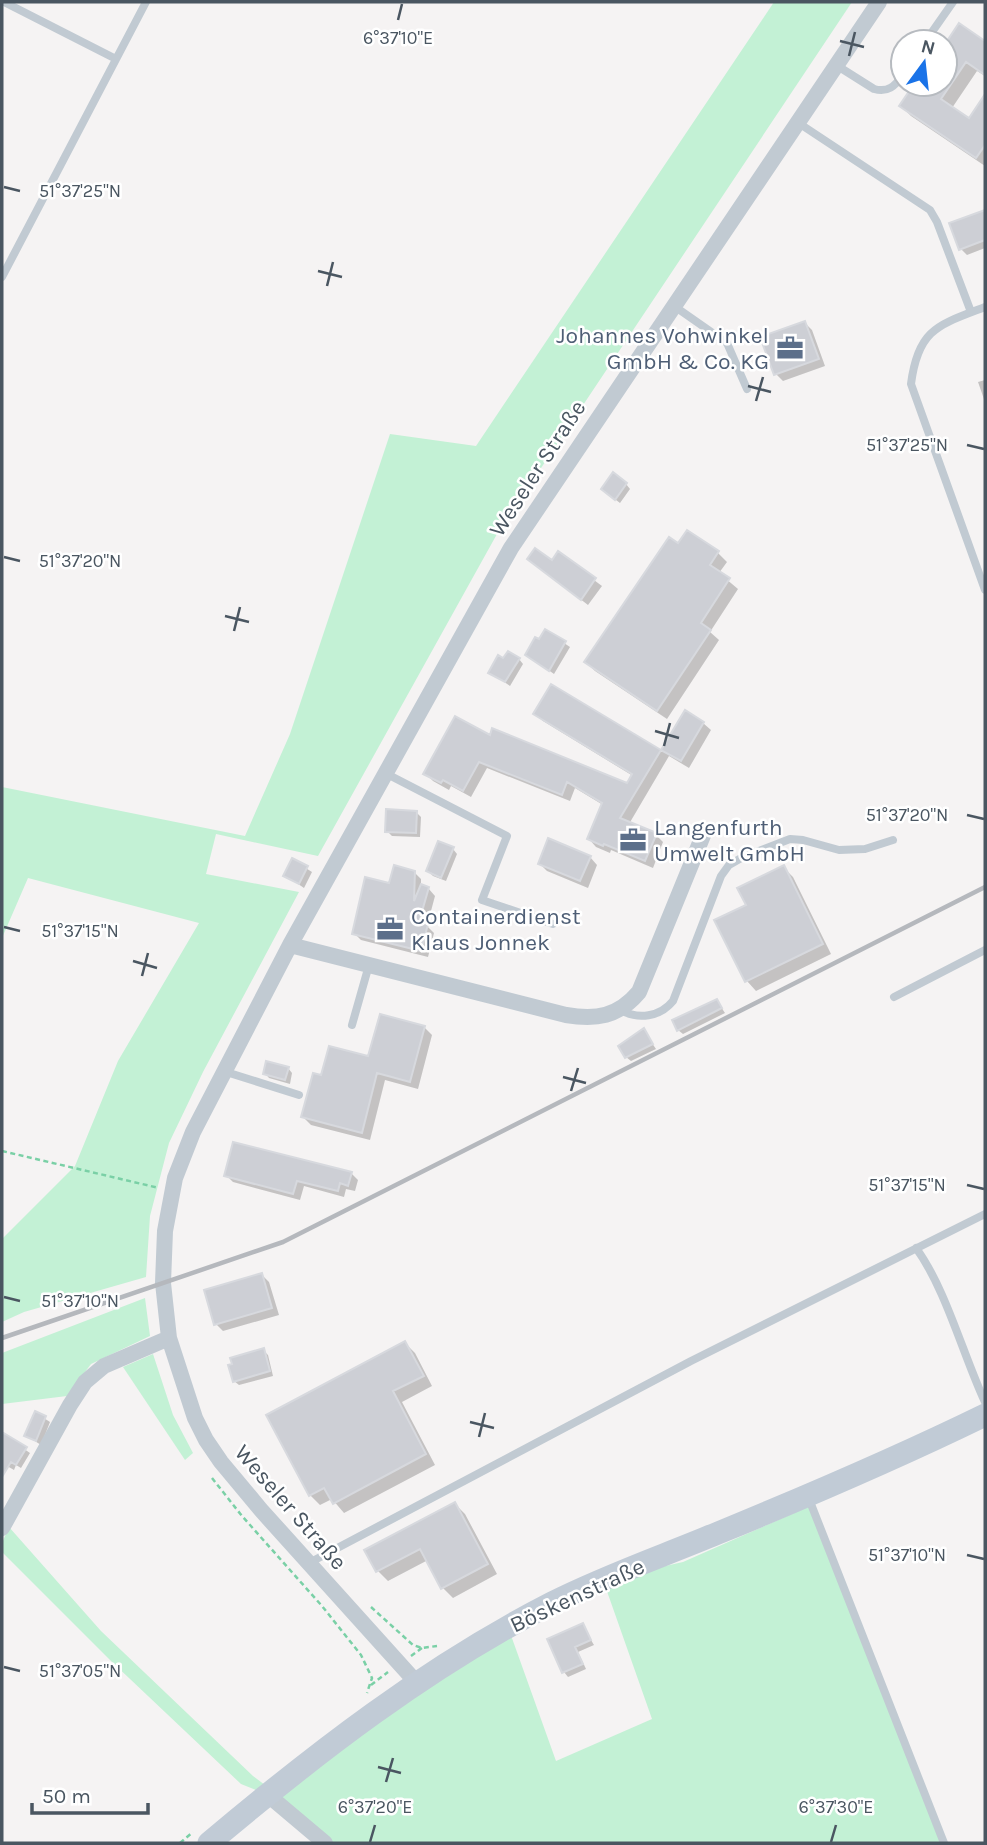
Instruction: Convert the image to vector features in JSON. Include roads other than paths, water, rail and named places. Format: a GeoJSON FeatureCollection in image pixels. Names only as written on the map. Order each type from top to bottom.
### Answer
{"type":"FeatureCollection","features":[{"type":"Feature","properties":{"kind":"main road","name":"Böskenstraße"},"geometry":{"type":"LineString","coordinates":[[209,1843],[342,1736],[416,1682],[554,1602],[808,1496],[985,1415]]}},
{"type":"Feature","properties":{"kind":"street","name":"Weseler Straße"},"geometry":{"type":"LineString","coordinates":[[416,1682],[253,1501],[206,1440],[180,1377],[169,1338],[163,1283],[168,1207],[183,1156],[223,1072],[290,945],[511,548],[579,443],[879,2]]}},
{"type":"Feature","properties":{"kind":"street"},"geometry":{"type":"LineString","coordinates":[[290,945],[566,1015],[594,1018],[608,1016],[621,1010],[639,992],[704,833]]}},
{"type":"Feature","properties":{"kind":"street"},"geometry":{"type":"LineString","coordinates":[[2,1528],[85,1382],[104,1366],[169,1338]]}},
{"type":"Feature","properties":{"kind":"street"},"geometry":{"type":"LineString","coordinates":[[268,1795],[325,1843]]}},
{"type":"Feature","properties":{"kind":"lane"},"geometry":{"type":"LineString","coordinates":[[4,2],[116,59]]}},
{"type":"Feature","properties":{"kind":"lane"},"geometry":{"type":"LineString","coordinates":[[2,277],[146,2]]}},
{"type":"Feature","properties":{"kind":"lane"},"geometry":{"type":"LineString","coordinates":[[935,28],[953,2]]}},
{"type":"Feature","properties":{"kind":"lane"},"geometry":{"type":"LineString","coordinates":[[836,65],[874,89],[881,91],[889,88]]}},
{"type":"Feature","properties":{"kind":"lane"},"geometry":{"type":"LineString","coordinates":[[797,122],[930,210],[971,312]]}},
{"type":"Feature","properties":{"kind":"lane"},"geometry":{"type":"LineString","coordinates":[[674,306],[727,343],[747,389]]}},
{"type":"Feature","properties":{"kind":"lane"},"geometry":{"type":"LineString","coordinates":[[985,307],[942,324],[925,338],[915,359],[911,383],[985,590]]}},
{"type":"Feature","properties":{"kind":"lane"},"geometry":{"type":"LineString","coordinates":[[385,774],[507,836],[482,900],[553,924]]}},
{"type":"Feature","properties":{"kind":"lane"},"geometry":{"type":"LineString","coordinates":[[621,1010],[633,1016],[650,1015],[668,1007],[673,1001],[721,876],[729,865],[790,839],[839,850],[864,849],[893,840]]}},
{"type":"Feature","properties":{"kind":"lane"},"geometry":{"type":"LineString","coordinates":[[894,997],[985,950]]}},
{"type":"Feature","properties":{"kind":"lane"},"geometry":{"type":"LineString","coordinates":[[352,1025],[369,965]]}},
{"type":"Feature","properties":{"kind":"lane"},"geometry":{"type":"LineString","coordinates":[[223,1072],[299,1095]]}},
{"type":"Feature","properties":{"kind":"lane"},"geometry":{"type":"LineString","coordinates":[[309,1563],[691,1362],[985,1214]]}},
{"type":"Feature","properties":{"kind":"lane"},"geometry":{"type":"LineString","coordinates":[[916,1248],[937,1285],[985,1402]]}},
{"type":"Feature","properties":{"kind":"lane"},"geometry":{"type":"LineString","coordinates":[[808,1496],[944,1843]]}},
{"type":"Feature","properties":{"kind":"railway"},"geometry":{"type":"LineString","coordinates":[[2,1338],[283,1242],[985,887]]}},
{"type":"Feature","properties":{"kind":"place","name":"Johannes Vohwinkel GmbH & Co. KG"},"geometry":{"type":"Point","coordinates":[790,348]}},
{"type":"Feature","properties":{"kind":"place","name":"Langenfurth Umwelt GmbH"},"geometry":{"type":"Point","coordinates":[633,840]}},
{"type":"Feature","properties":{"kind":"place","name":"Containerdienst Klaus Jonnek"},"geometry":{"type":"Point","coordinates":[390,929]}}]}
